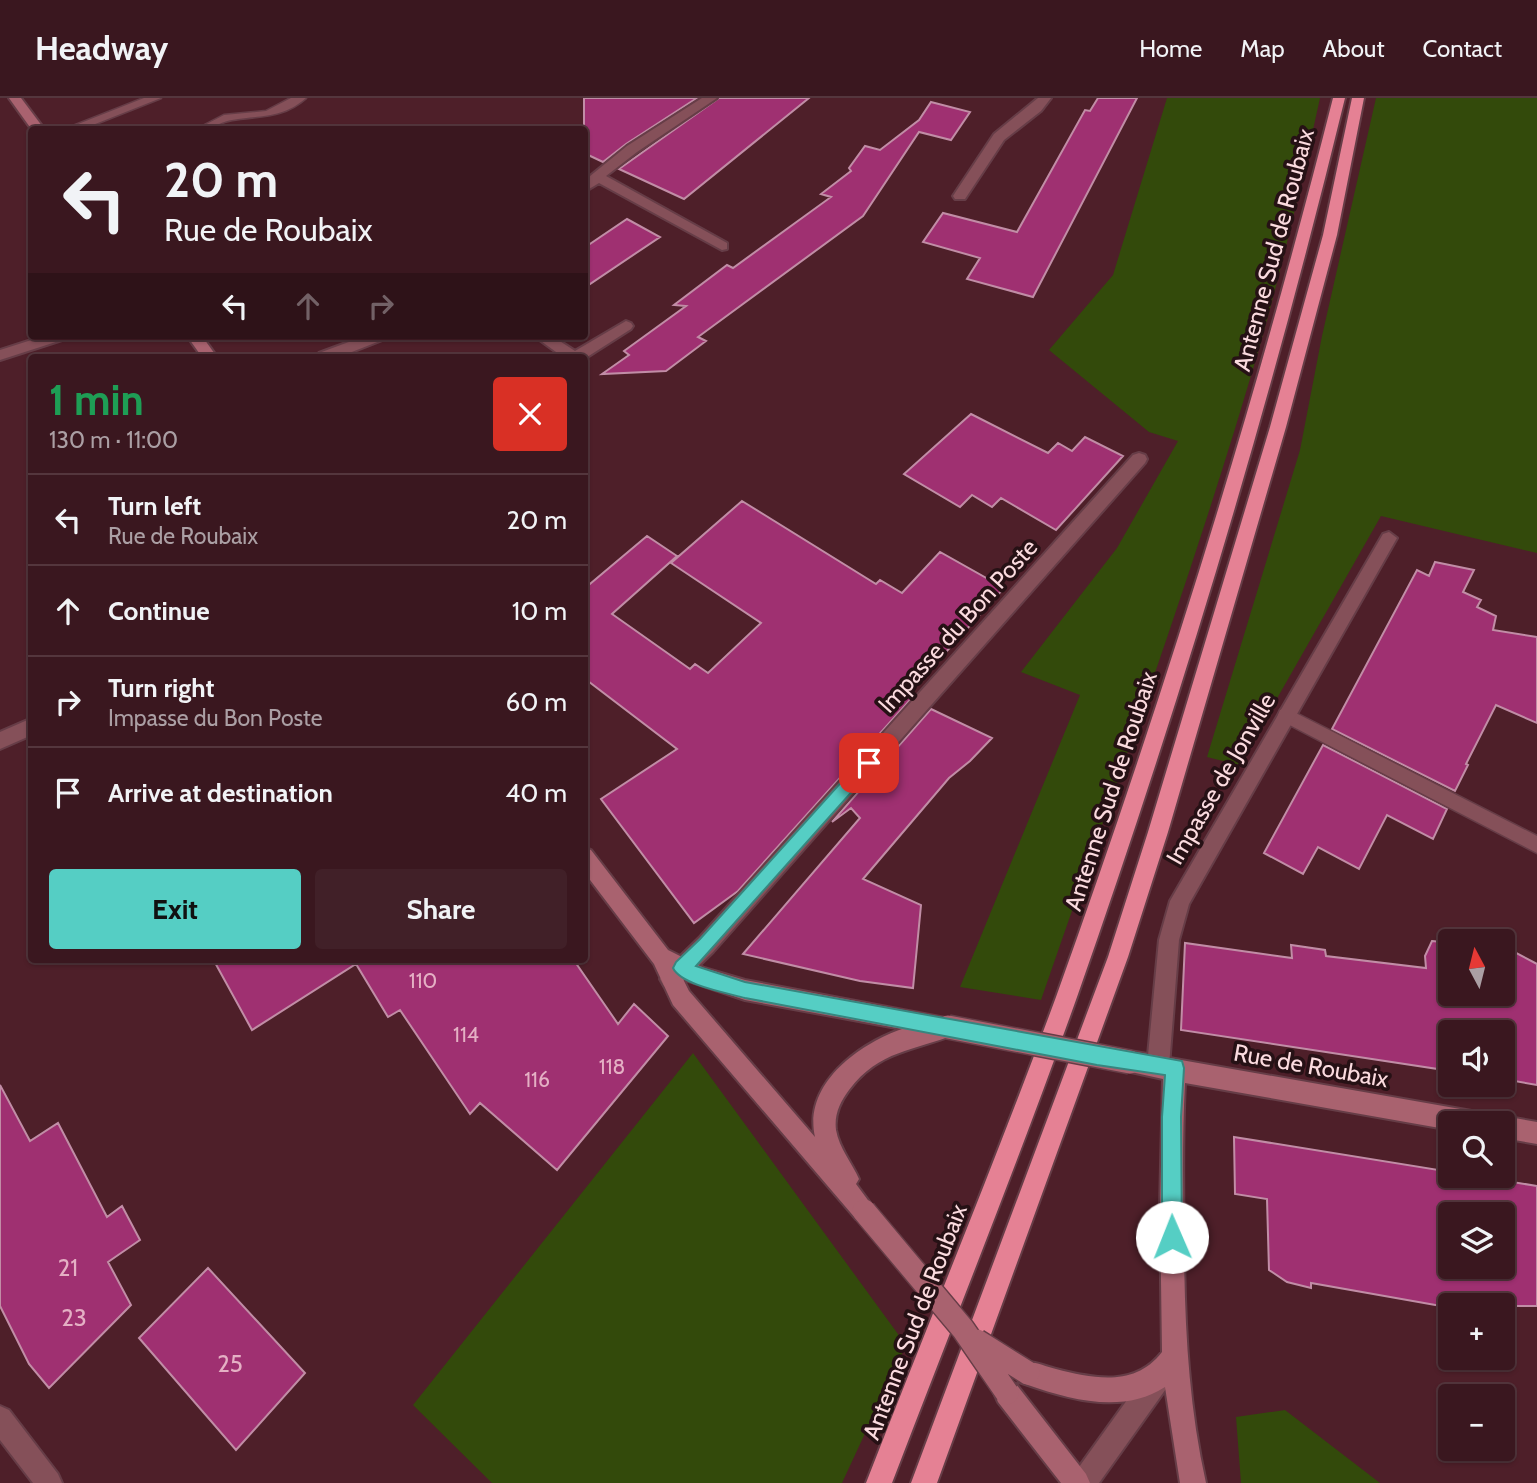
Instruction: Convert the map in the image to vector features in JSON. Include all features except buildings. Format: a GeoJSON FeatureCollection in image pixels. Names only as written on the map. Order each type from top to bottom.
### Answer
{"type":"FeatureCollection","features":[{"type":"Feature","properties":{"kind":"highway","name":"Antenne Sud de Roubaix"},"geometry":{"type":"LineString","coordinates":[[879,1483],[1061,1012],[1141,781],[1252,428],[1322,172],[1339,98]]}},
{"type":"Feature","properties":{"kind":"highway","name":"Antenne Sud de Roubaix"},"geometry":{"type":"LineString","coordinates":[[924,1483],[1105,993],[1158,832],[1281,414],[1330,235],[1358,98]]}},
{"type":"Feature","properties":{"kind":"main road"},"geometry":{"type":"LineString","coordinates":[[15,98],[36,126]]}},
{"type":"Feature","properties":{"kind":"main road"},"geometry":{"type":"LineString","coordinates":[[197,340],[208,354]]}},
{"type":"Feature","properties":{"kind":"main road"},"geometry":{"type":"LineString","coordinates":[[588,861],[676,973],[681,998],[962,1329],[1007,1393],[1077,1483]]}},
{"type":"Feature","properties":{"kind":"main road","name":"Rue de Roubaix"},"geometry":{"type":"LineString","coordinates":[[676,973],[745,990],[1438,1116]]}},
{"type":"Feature","properties":{"kind":"main road"},"geometry":{"type":"LineString","coordinates":[[864,1211],[825,1131],[825,1114],[831,1096],[854,1065],[869,1054],[898,1040],[948,1027]]}},
{"type":"Feature","properties":{"kind":"main road"},"geometry":{"type":"LineString","coordinates":[[1166,1067],[1172,1117],[1166,1367],[1178,1409],[1193,1483]]}},
{"type":"Feature","properties":{"kind":"main road"},"geometry":{"type":"LineString","coordinates":[[1515,1129],[1537,1133]]}},
{"type":"Feature","properties":{"kind":"main road"},"geometry":{"type":"LineString","coordinates":[[962,1329],[996,1355],[1028,1373],[1057,1384],[1107,1390],[1135,1389],[1166,1367]]}},
{"type":"Feature","properties":{"kind":"street"},"geometry":{"type":"LineString","coordinates":[[588,185],[632,149],[711,98]]}},
{"type":"Feature","properties":{"kind":"street"},"geometry":{"type":"LineString","coordinates":[[960,196],[999,137],[1037,108],[1045,98]]}},
{"type":"Feature","properties":{"kind":"street"},"geometry":{"type":"LineString","coordinates":[[598,177],[722,246]]}},
{"type":"Feature","properties":{"kind":"street"},"geometry":{"type":"LineString","coordinates":[[580,354],[626,326]]}},
{"type":"Feature","properties":{"kind":"street"},"geometry":{"type":"LineString","coordinates":[[0,355],[47,340]]}},
{"type":"Feature","properties":{"kind":"street"},"geometry":{"type":"LineString","coordinates":[[332,354],[369,340]]}},
{"type":"Feature","properties":{"kind":"street"},"geometry":{"type":"LineString","coordinates":[[547,340],[570,354]]}},
{"type":"Feature","properties":{"kind":"street","name":"Impasse du Bon Poste"},"geometry":{"type":"LineString","coordinates":[[676,973],[706,944],[1139,459]]}},
{"type":"Feature","properties":{"kind":"street","name":"Impasse de Jonville"},"geometry":{"type":"LineString","coordinates":[[1166,1067],[1168,951],[1180,901],[1389,538]]}},
{"type":"Feature","properties":{"kind":"street"},"geometry":{"type":"LineString","coordinates":[[0,741],[28,728]]}},
{"type":"Feature","properties":{"kind":"street"},"geometry":{"type":"LineString","coordinates":[[1083,1483],[1166,1367]]}},
{"type":"Feature","properties":{"kind":"street"},"geometry":{"type":"LineString","coordinates":[[0,1419],[49,1483]]}},
{"type":"Feature","properties":{"kind":"lane"},"geometry":{"type":"LineString","coordinates":[[79,126],[155,98]]}},
{"type":"Feature","properties":{"kind":"lane"},"geometry":{"type":"LineString","coordinates":[[209,126],[228,117],[268,114],[300,98]]}},
{"type":"Feature","properties":{"kind":"lane"},"geometry":{"type":"LineString","coordinates":[[1286,715],[1537,845]]}},
{"type":"Feature","properties":{"kind":"green space"},"geometry":{"type":"Polygon","coordinates":[[[1167,98],[1320,98],[1277,284],[1235,428],[1155,674],[1041,1000],[960,987],[1080,695],[1021,672],[1117,548],[1178,441],[1149,432],[1049,350],[1113,275],[1167,98]]]}},
{"type":"Feature","properties":{"kind":"green space"},"geometry":{"type":"Polygon","coordinates":[[[1376,98],[1537,98],[1537,553],[1381,516],[1239,765],[1207,757],[1300,450],[1322,336],[1376,98]]]}},
{"type":"Feature","properties":{"kind":"green space"},"geometry":{"type":"Polygon","coordinates":[[[693,1053],[906,1345],[842,1483],[492,1483],[413,1405],[693,1053]]]}},
{"type":"Feature","properties":{"kind":"green space"},"geometry":{"type":"Polygon","coordinates":[[[1285,1410],[1380,1483],[1241,1483],[1236,1417],[1285,1410]]]}},
{"type":"Feature","properties":{"kind":"route"},"geometry":{"type":"LineString","coordinates":[[869,763],[682,968],[700,977],[745,990],[1130,1062],[1175,1068],[1172,1117],[1172,1237]]}}]}
